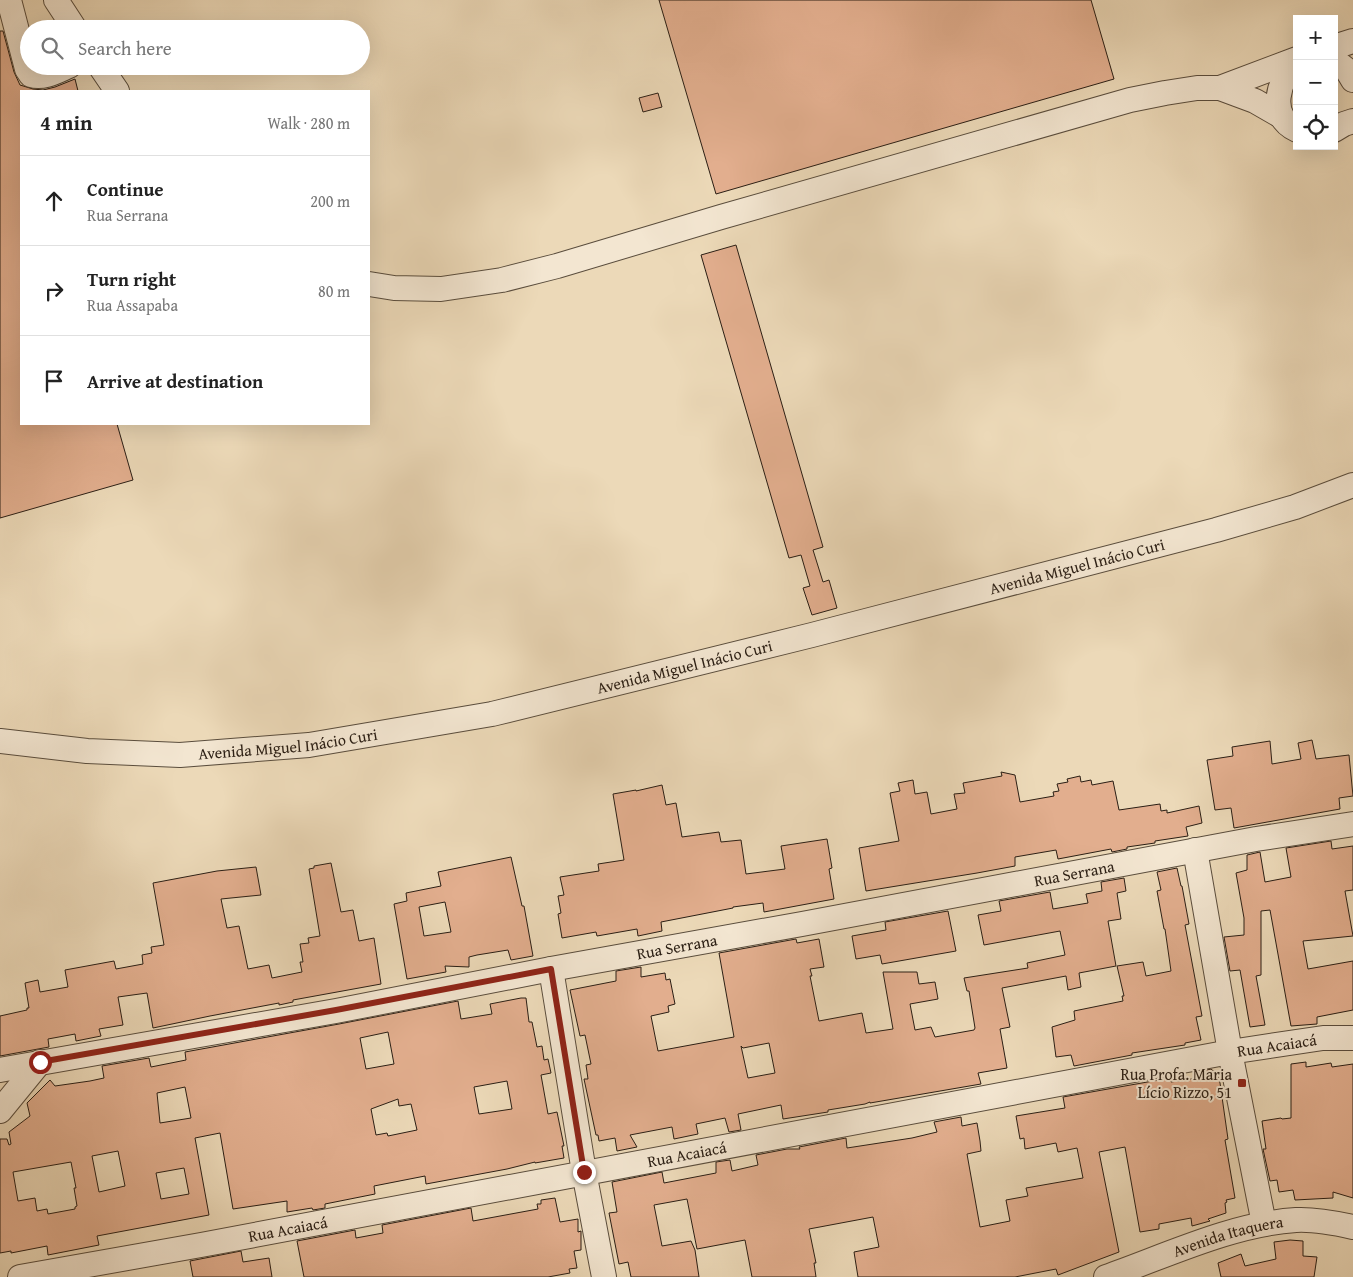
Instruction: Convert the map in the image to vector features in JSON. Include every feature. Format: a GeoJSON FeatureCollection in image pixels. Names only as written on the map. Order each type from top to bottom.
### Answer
{"type":"FeatureCollection","features":[{"type":"Feature","properties":{"kind":"street"},"geometry":{"type":"LineString","coordinates":[[8,0],[20,44]]}},
{"type":"Feature","properties":{"kind":"street"},"geometry":{"type":"LineString","coordinates":[[56,0],[69,20]]}},
{"type":"Feature","properties":{"kind":"street"},"geometry":{"type":"LineString","coordinates":[[1338,46],[1353,41]]}},
{"type":"Feature","properties":{"kind":"street"},"geometry":{"type":"LineString","coordinates":[[370,284],[394,288],[440,289],[502,280],[557,266],[1130,100],[1196,88],[1220,88],[1293,61]]}},
{"type":"Feature","properties":{"kind":"street"},"geometry":{"type":"LineString","coordinates":[[1338,63],[1347,70],[1353,80]]}},
{"type":"Feature","properties":{"kind":"street"},"geometry":{"type":"LineString","coordinates":[[1289,123],[1278,97],[1280,85],[1293,64]]}},
{"type":"Feature","properties":{"kind":"street"},"geometry":{"type":"LineString","coordinates":[[31,75],[37,77],[46,75]]}},
{"type":"Feature","properties":{"kind":"street"},"geometry":{"type":"LineString","coordinates":[[1220,88],[1255,101],[1289,123]]}},
{"type":"Feature","properties":{"kind":"street","name":"Avenida Miguel Inácio Curi"},"geometry":{"type":"LineString","coordinates":[[0,741],[87,751],[180,755],[308,745],[492,714],[812,635],[1216,530],[1295,507],[1353,485]]}},
{"type":"Feature","properties":{"kind":"street","name":"Rua Serrana"},"geometry":{"type":"LineString","coordinates":[[0,1070],[327,1012],[1195,850],[1353,824]]}},
{"type":"Feature","properties":{"kind":"street"},"geometry":{"type":"LineString","coordinates":[[1195,850],[1230,1052],[1264,1224]]}},
{"type":"Feature","properties":{"kind":"street"},"geometry":{"type":"LineString","coordinates":[[551,969],[584,1172],[604,1277]]}},
{"type":"Feature","properties":{"kind":"street","name":"Rua Acaiacá"},"geometry":{"type":"LineString","coordinates":[[20,1277],[201,1245],[1230,1052],[1324,1038],[1353,1038]]}},
{"type":"Feature","properties":{"kind":"street"},"geometry":{"type":"LineString","coordinates":[[0,1111],[40,1062]]}},
{"type":"Feature","properties":{"kind":"street","name":"Avenida Itaquera"},"geometry":{"type":"LineString","coordinates":[[1106,1277],[1219,1236],[1264,1224],[1298,1220],[1332,1222],[1353,1227]]}},
{"type":"Feature","properties":{"kind":"building"},"geometry":{"type":"Polygon","coordinates":[[[659,0],[1091,0],[1114,79],[716,194],[659,0]]]}},
{"type":"Feature","properties":{"kind":"building"},"geometry":{"type":"Polygon","coordinates":[[[0,31],[3,31],[14,72],[20,85],[43,90],[20,90],[20,425],[117,425],[133,480],[0,518],[0,31]]]}},
{"type":"Feature","properties":{"kind":"building"},"geometry":{"type":"Polygon","coordinates":[[[75,79],[78,90],[43,90],[55,87],[75,79]]]}},
{"type":"Feature","properties":{"kind":"building"},"geometry":{"type":"Polygon","coordinates":[[[658,93],[662,107],[643,112],[639,98],[658,93]]]}},
{"type":"Feature","properties":{"kind":"building"},"geometry":{"type":"Polygon","coordinates":[[[736,245],[823,547],[813,550],[823,582],[829,580],[837,608],[812,615],[803,588],[810,586],[801,555],[789,558],[701,255],[736,245]]]}},
{"type":"Feature","properties":{"kind":"building"},"geometry":{"type":"Polygon","coordinates":[[[1312,740],[1316,759],[1349,755],[1353,796],[1339,798],[1340,809],[1234,828],[1231,808],[1215,810],[1207,760],[1233,756],[1232,747],[1270,741],[1272,764],[1301,759],[1298,743],[1312,740]]]}},
{"type":"Feature","properties":{"kind":"building"},"geometry":{"type":"Polygon","coordinates":[[[1001,772],[1015,775],[1020,802],[1054,796],[1053,792],[1059,791],[1057,784],[1068,782],[1067,779],[1080,776],[1081,782],[1091,780],[1092,785],[1113,781],[1119,810],[1160,804],[1161,811],[1167,810],[1167,813],[1199,806],[1202,823],[1186,827],[1188,836],[1155,841],[1155,843],[1127,847],[1127,849],[1112,852],[1111,849],[1058,859],[1056,850],[1015,857],[1015,866],[866,891],[859,848],[899,841],[890,793],[900,791],[898,783],[913,780],[915,794],[927,792],[931,814],[957,809],[954,794],[965,793],[963,783],[1002,776],[1001,772]]]}},
{"type":"Feature","properties":{"kind":"building"},"geometry":{"type":"Polygon","coordinates":[[[662,785],[666,805],[676,803],[682,837],[719,832],[721,842],[741,840],[746,874],[785,869],[781,846],[827,839],[832,868],[829,869],[834,899],[764,912],[763,903],[733,907],[661,922],[662,931],[638,936],[637,929],[597,936],[596,932],[562,938],[558,914],[561,913],[558,896],[564,895],[560,877],[599,871],[598,864],[624,860],[613,794],[662,785]]]}},
{"type":"Feature","properties":{"kind":"building"},"geometry":{"type":"Polygon","coordinates":[[[1331,841],[1332,849],[1353,846],[1353,890],[1345,891],[1353,936],[1303,941],[1308,969],[1353,961],[1353,1010],[1317,1017],[1317,1024],[1291,1026],[1270,910],[1261,911],[1261,975],[1256,976],[1265,1025],[1250,1027],[1240,970],[1230,971],[1224,937],[1244,935],[1244,918],[1236,873],[1247,870],[1247,855],[1260,852],[1265,882],[1291,877],[1286,848],[1331,841]]]}},
{"type":"Feature","properties":{"kind":"building"},"geometry":{"type":"Polygon","coordinates":[[[511,857],[522,906],[524,906],[533,956],[511,960],[508,950],[477,955],[469,957],[469,967],[445,966],[446,972],[407,979],[394,904],[407,901],[406,893],[441,886],[438,872],[511,857]],[[445,902],[419,907],[424,936],[451,932],[445,902]]]}},
{"type":"Feature","properties":{"kind":"building"},"geometry":{"type":"Polygon","coordinates":[[[331,863],[341,912],[353,910],[359,941],[374,938],[381,984],[153,1028],[147,993],[118,997],[123,1025],[99,1029],[101,1036],[76,1041],[75,1034],[48,1039],[49,1047],[0,1056],[0,1016],[29,1008],[25,983],[38,980],[40,992],[68,987],[65,970],[114,961],[116,969],[143,964],[142,955],[152,953],[151,947],[164,945],[153,883],[217,871],[256,867],[261,895],[221,899],[227,928],[239,926],[248,969],[269,965],[272,978],[302,972],[300,962],[303,962],[300,944],[309,943],[308,938],[320,936],[309,869],[314,868],[314,866],[331,863]]]}},
{"type":"Feature","properties":{"kind":"building"},"geometry":{"type":"Polygon","coordinates":[[[1177,868],[1189,924],[1185,925],[1202,1016],[1196,1017],[1201,1040],[1185,1043],[1185,1045],[1132,1053],[1132,1055],[1074,1066],[1071,1055],[1056,1057],[1052,1027],[1075,1020],[1074,1011],[1123,1001],[1122,996],[1124,996],[1117,966],[1143,962],[1146,976],[1171,971],[1157,891],[1161,890],[1157,872],[1177,868]]]}},
{"type":"Feature","properties":{"kind":"building"},"geometry":{"type":"Polygon","coordinates":[[[1124,878],[1126,891],[1117,893],[1121,919],[1108,921],[1116,966],[1079,973],[1081,987],[1068,990],[1066,976],[1002,988],[1010,1027],[1000,1029],[1007,1068],[978,1073],[981,1084],[870,1102],[828,1110],[828,1112],[783,1119],[781,1105],[738,1114],[741,1130],[729,1132],[725,1118],[696,1124],[698,1134],[674,1139],[672,1127],[630,1135],[637,1147],[617,1151],[615,1138],[599,1141],[598,1135],[596,1135],[584,1079],[588,1079],[586,1065],[591,1064],[585,1035],[580,1036],[570,990],[616,981],[616,971],[641,967],[641,977],[665,973],[666,980],[670,979],[675,1004],[668,1006],[669,1012],[651,1016],[658,1051],[734,1037],[719,953],[796,939],[797,943],[819,939],[824,967],[810,969],[812,976],[810,976],[819,1021],[862,1013],[866,1033],[893,1029],[883,972],[917,972],[919,984],[935,982],[938,999],[910,1004],[915,1030],[931,1027],[935,1037],[974,1030],[969,991],[967,991],[964,978],[1028,968],[1027,963],[1065,955],[1060,931],[984,945],[978,915],[1001,911],[999,901],[1050,892],[1053,909],[1088,903],[1086,894],[1102,891],[1101,882],[1124,878]],[[769,1043],[743,1048],[741,1046],[748,1078],[775,1073],[769,1043]]]}},
{"type":"Feature","properties":{"kind":"building"},"geometry":{"type":"Polygon","coordinates":[[[948,911],[956,951],[882,964],[880,955],[856,959],[852,936],[886,930],[885,922],[948,911]]]}},
{"type":"Feature","properties":{"kind":"building"},"geometry":{"type":"Polygon","coordinates":[[[526,998],[529,1022],[532,1022],[537,1047],[542,1046],[544,1060],[548,1059],[551,1073],[541,1075],[548,1114],[557,1112],[564,1146],[562,1146],[564,1158],[426,1184],[425,1176],[374,1186],[375,1194],[325,1204],[325,1208],[313,1210],[312,1208],[287,1212],[287,1201],[233,1209],[220,1133],[195,1138],[209,1215],[97,1236],[99,1245],[48,1255],[47,1246],[11,1253],[11,1251],[0,1253],[0,1139],[7,1139],[9,1145],[11,1144],[9,1132],[30,1116],[27,1103],[50,1080],[55,1086],[90,1081],[104,1078],[102,1066],[149,1058],[151,1067],[186,1060],[185,1052],[458,1001],[461,1019],[492,1014],[490,1004],[526,998]],[[388,1032],[360,1038],[366,1069],[394,1064],[388,1032]],[[507,1081],[474,1087],[479,1114],[512,1109],[507,1081]],[[185,1087],[157,1093],[160,1123],[191,1118],[185,1087]],[[398,1099],[371,1109],[376,1135],[387,1133],[388,1136],[417,1130],[411,1104],[399,1106],[398,1099]],[[118,1151],[92,1156],[99,1192],[125,1186],[118,1151]],[[71,1162],[13,1172],[18,1201],[35,1198],[37,1211],[47,1209],[48,1214],[75,1209],[77,1206],[74,1188],[76,1188],[71,1162]],[[184,1168],[156,1173],[161,1199],[189,1194],[184,1168]]]}},
{"type":"Feature","properties":{"kind":"building"},"geometry":{"type":"Polygon","coordinates":[[[1306,1062],[1306,1067],[1331,1063],[1332,1067],[1353,1064],[1353,1198],[1333,1192],[1333,1198],[1295,1200],[1293,1190],[1279,1192],[1277,1180],[1270,1181],[1263,1149],[1266,1149],[1262,1121],[1291,1118],[1291,1064],[1306,1062]]]}},
{"type":"Feature","properties":{"kind":"building"},"geometry":{"type":"Polygon","coordinates":[[[1211,1069],[1217,1074],[1220,1083],[1228,1139],[1225,1140],[1235,1198],[1226,1200],[1226,1213],[1208,1219],[1210,1221],[1192,1226],[1191,1218],[1159,1224],[1159,1229],[1140,1232],[1125,1147],[1099,1152],[1119,1252],[1058,1275],[1056,1269],[1015,1277],[858,1277],[854,1252],[879,1247],[873,1217],[809,1229],[816,1263],[814,1263],[816,1277],[752,1277],[745,1240],[697,1249],[687,1199],[654,1205],[662,1246],[691,1241],[695,1250],[699,1277],[631,1277],[628,1262],[619,1264],[609,1213],[617,1212],[612,1182],[662,1172],[664,1183],[716,1173],[716,1162],[730,1160],[732,1171],[758,1165],[756,1155],[787,1149],[800,1149],[799,1147],[846,1138],[847,1148],[912,1138],[937,1132],[934,1122],[961,1117],[962,1126],[977,1123],[981,1151],[967,1154],[980,1227],[1010,1221],[1006,1200],[1028,1196],[1026,1188],[1083,1178],[1077,1148],[1058,1152],[1056,1143],[1025,1149],[1024,1138],[1020,1139],[1016,1116],[1065,1108],[1063,1097],[1170,1078],[1171,1082],[1204,1077],[1203,1071],[1211,1069]]]}},
{"type":"Feature","properties":{"kind":"building"},"geometry":{"type":"Polygon","coordinates":[[[555,1198],[560,1222],[578,1219],[578,1232],[581,1231],[581,1250],[574,1251],[577,1268],[569,1269],[570,1273],[548,1277],[304,1277],[297,1241],[355,1230],[356,1238],[383,1233],[382,1225],[471,1208],[473,1221],[538,1209],[537,1204],[541,1204],[541,1200],[555,1198]]]}},
{"type":"Feature","properties":{"kind":"building"},"geometry":{"type":"Polygon","coordinates":[[[1303,1241],[1303,1256],[1317,1257],[1314,1277],[1221,1277],[1218,1263],[1241,1254],[1245,1266],[1276,1259],[1274,1242],[1303,1241]]]}},
{"type":"Feature","properties":{"kind":"building"},"geometry":{"type":"Polygon","coordinates":[[[241,1251],[243,1262],[269,1258],[272,1277],[193,1277],[190,1261],[241,1251]]]}},
{"type":"Feature","properties":{"kind":"place","name":"Rua Profa. Maria Lício Rizzo, 51"},"geometry":{"type":"Point","coordinates":[1242,1083]}},
{"type":"Feature","properties":{"kind":"route"},"geometry":{"type":"LineString","coordinates":[[40,1062],[336,1010],[551,969],[584,1172]]}}]}
